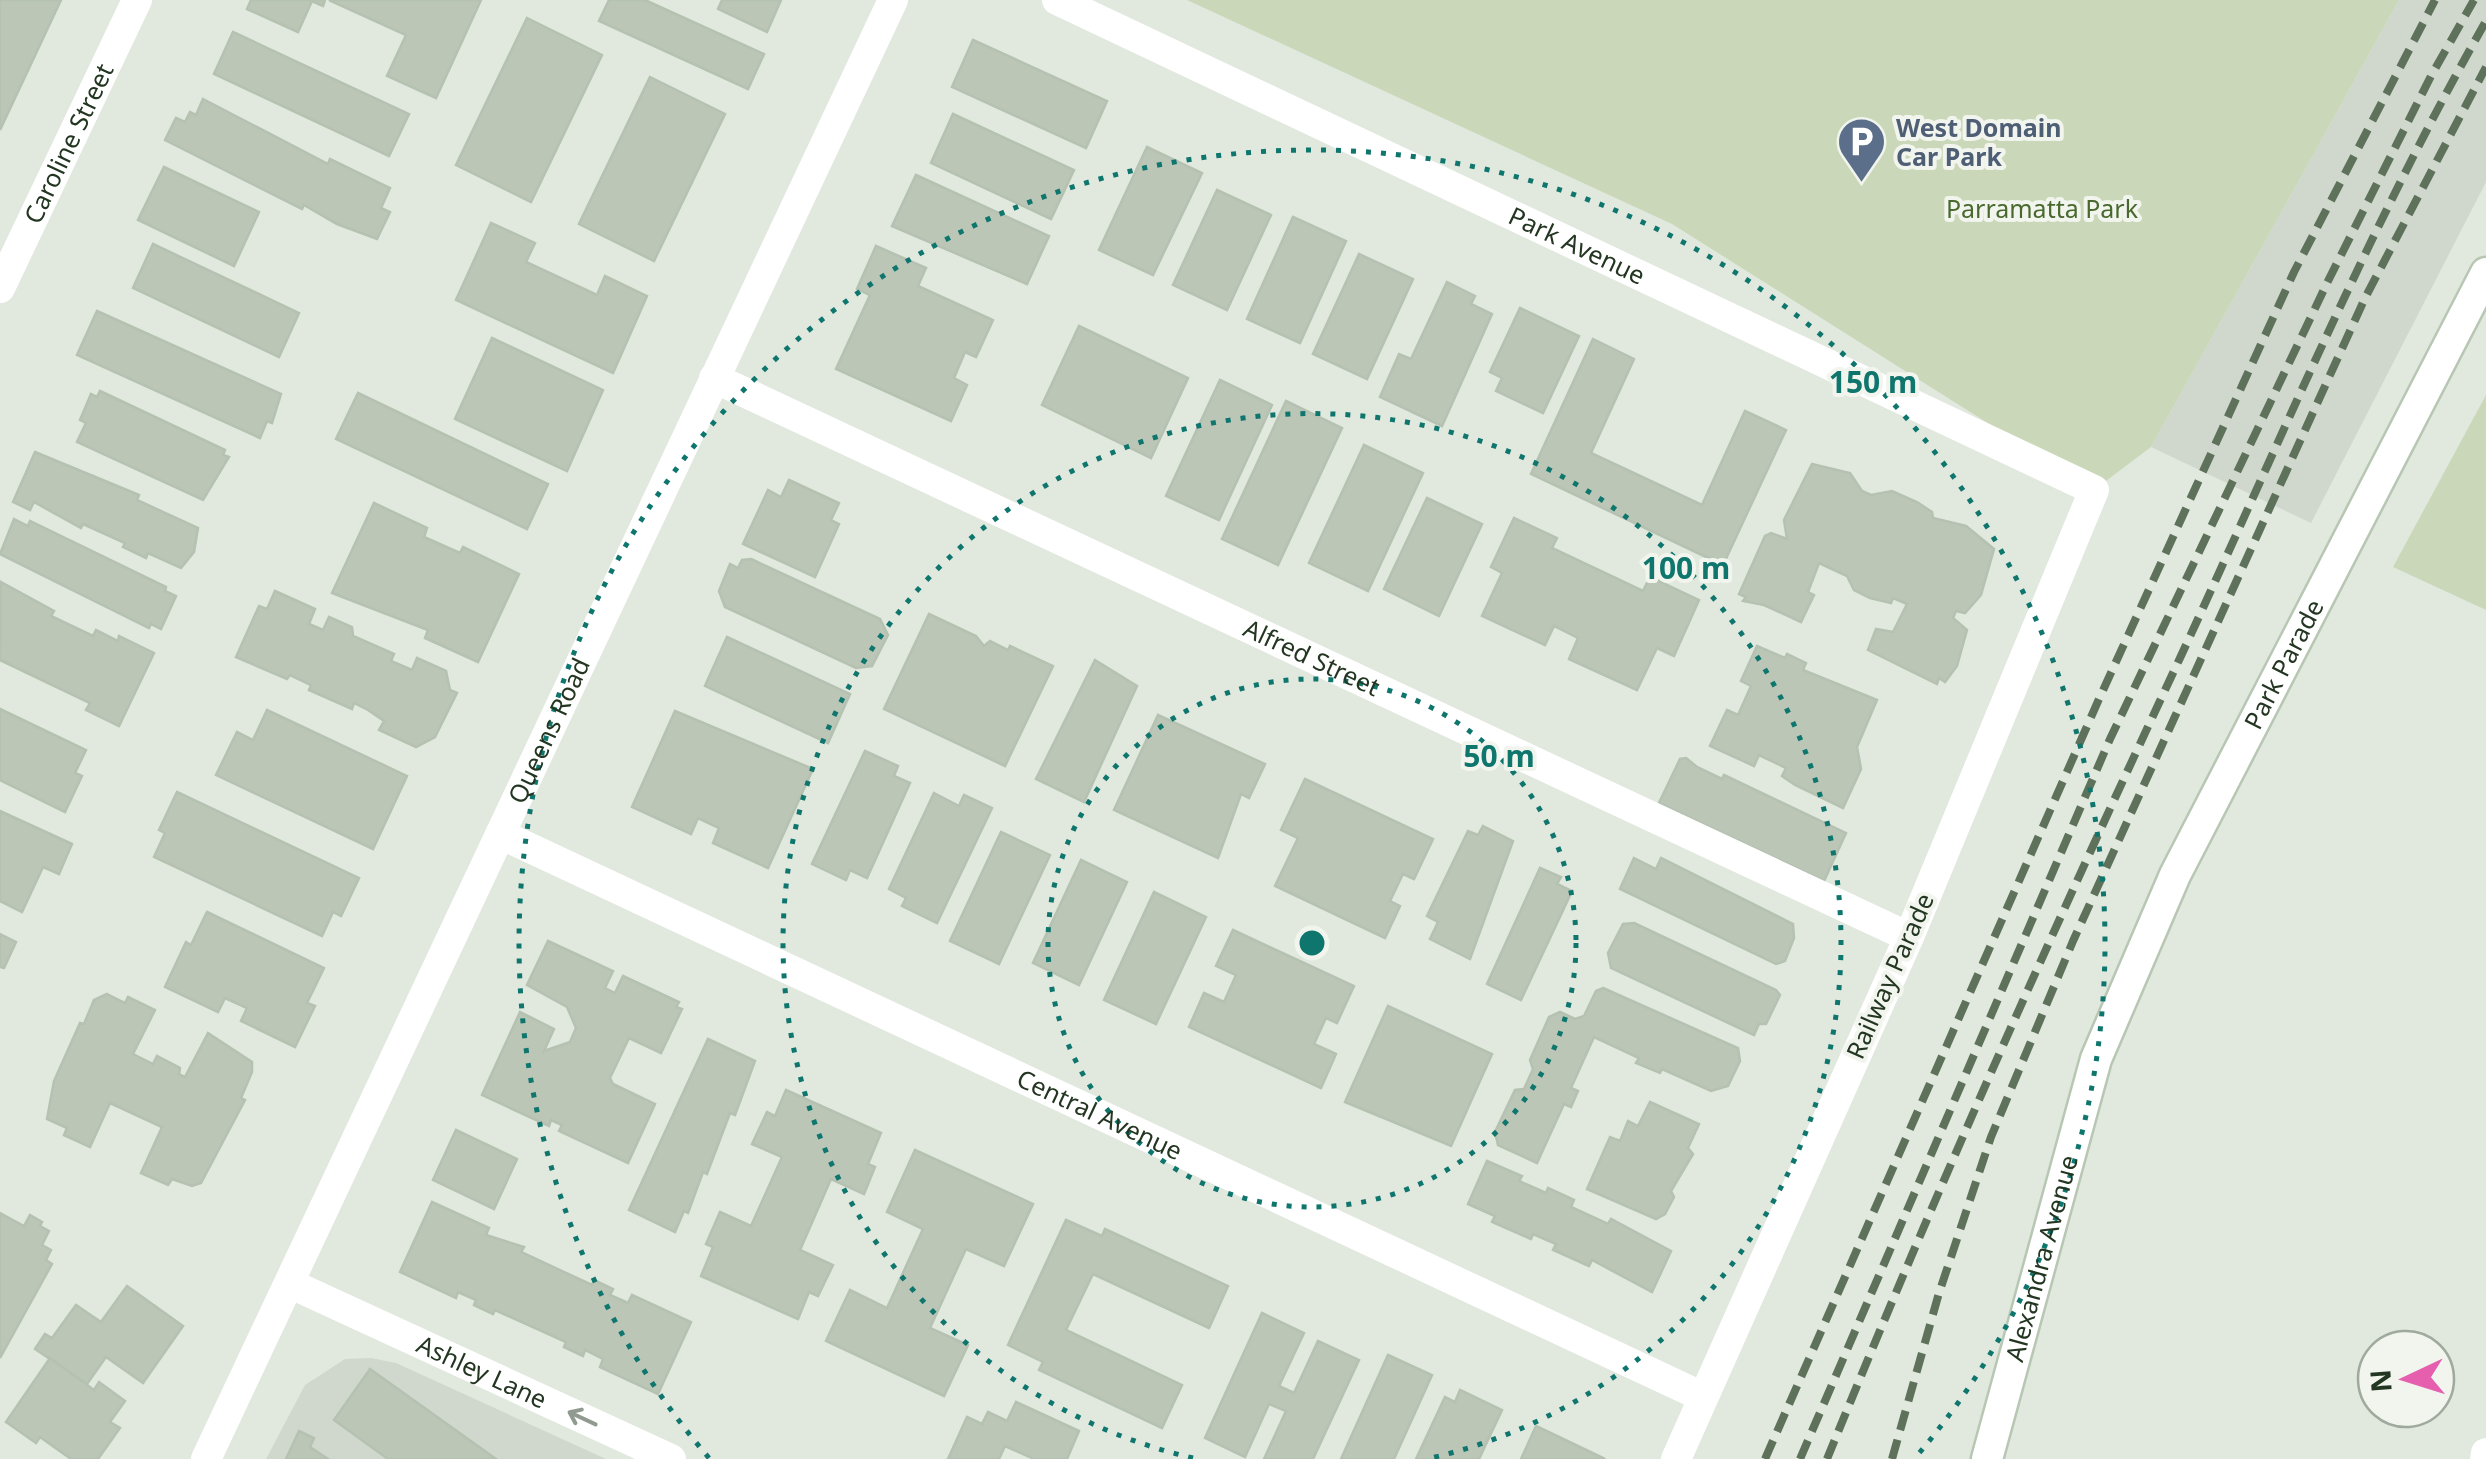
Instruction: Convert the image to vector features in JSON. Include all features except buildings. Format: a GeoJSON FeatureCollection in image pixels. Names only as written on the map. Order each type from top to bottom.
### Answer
{"type":"FeatureCollection","features":[{"type":"Feature","properties":{"kind":"street","name":"Caroline Street"},"geometry":{"type":"LineString","coordinates":[[0,288],[138,0]]}},
{"type":"Feature","properties":{"kind":"street","name":"Queens Road"},"geometry":{"type":"LineString","coordinates":[[206,1459],[892,0]]}},
{"type":"Feature","properties":{"kind":"street","name":"Park Avenue"},"geometry":{"type":"LineString","coordinates":[[1058,0],[2094,490]]}},
{"type":"Feature","properties":{"kind":"street","name":"Park Parade"},"geometry":{"type":"LineString","coordinates":[[2096,1059],[2176,875],[2486,273]]}},
{"type":"Feature","properties":{"kind":"street","name":"Alfred Street"},"geometry":{"type":"LineString","coordinates":[[714,378],[1909,937]]}},
{"type":"Feature","properties":{"kind":"street","name":"Railway Parade"},"geometry":{"type":"LineString","coordinates":[[1676,1459],[1909,937],[2094,490]]}},
{"type":"Feature","properties":{"kind":"street","name":"Central Avenue"},"geometry":{"type":"LineString","coordinates":[[500,834],[1702,1396]]}},
{"type":"Feature","properties":{"kind":"street","name":"Alexandra Avenue"},"geometry":{"type":"LineString","coordinates":[[1987,1459],[2096,1059]]}},
{"type":"Feature","properties":{"kind":"street","name":"Ashley Lane"},"geometry":{"type":"LineString","coordinates":[[291,1284],[671,1459]]}},
{"type":"Feature","properties":{"kind":"shaded area"},"geometry":{"type":"Polygon","coordinates":[[[2399,0],[2486,0],[2486,182],[2311,523],[2151,447],[2399,0]]]}},
{"type":"Feature","properties":{"kind":"shaded area"},"geometry":{"type":"Polygon","coordinates":[[[371,1358],[396,1363],[606,1459],[266,1459],[305,1385],[345,1359],[371,1358]]]}},
{"type":"Feature","properties":{"kind":"green space","name":"Parramatta Park"},"geometry":{"type":"Polygon","coordinates":[[[1187,0],[2399,0],[2151,447],[2094,490],[1672,224],[1187,0]]]}},
{"type":"Feature","properties":{"kind":"green space"},"geometry":{"type":"Polygon","coordinates":[[[2486,395],[2486,610],[2393,567],[2486,395]]]}},
{"type":"Feature","properties":{"kind":"railway"},"geometry":{"type":"LineString","coordinates":[[1765,1459],[2099,699],[2294,272],[2435,0]]}},
{"type":"Feature","properties":{"kind":"railway"},"geometry":{"type":"LineString","coordinates":[[1800,1459],[2110,739],[2329,279],[2431,76],[2474,0]]}},
{"type":"Feature","properties":{"kind":"railway"},"geometry":{"type":"LineString","coordinates":[[1827,1459],[1998,1056],[2289,417],[2403,177],[2486,21]]}},
{"type":"Feature","properties":{"kind":"railway"},"geometry":{"type":"LineString","coordinates":[[1892,1459],[1939,1293],[1991,1137],[2073,941],[2365,298],[2486,67]]}},
{"type":"Feature","properties":{"kind":"place","name":"West Domain Car Park"},"geometry":{"type":"Point","coordinates":[1861,184]}}]}
